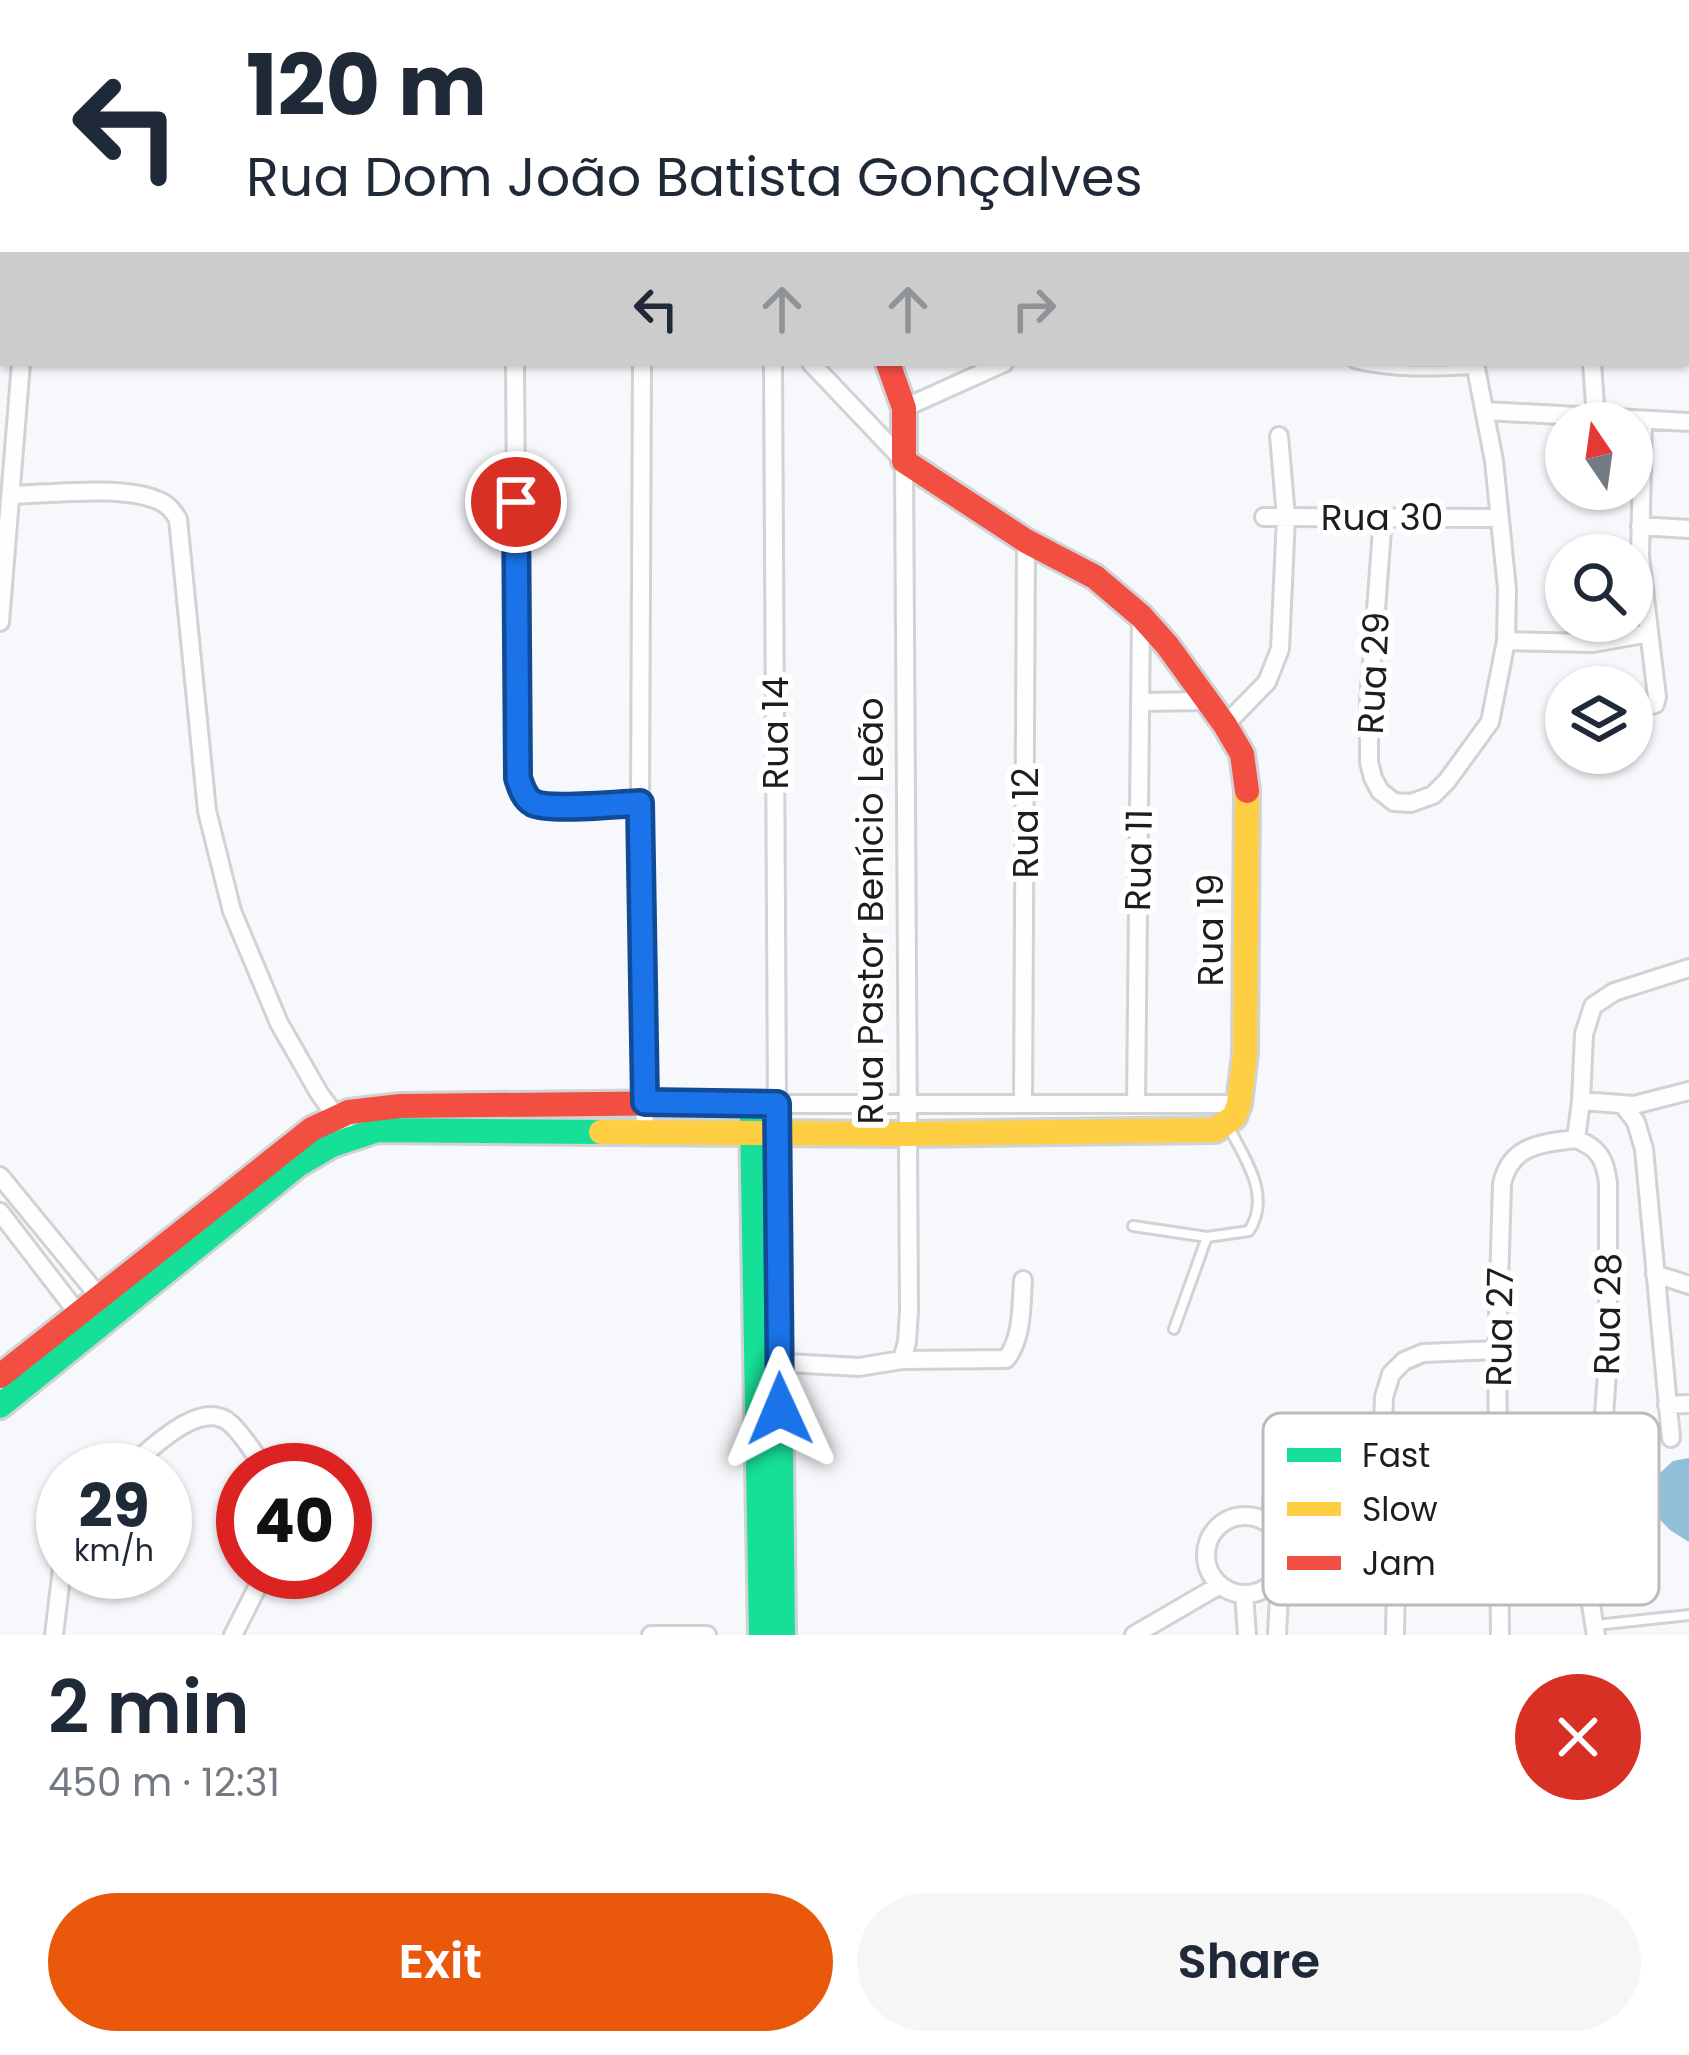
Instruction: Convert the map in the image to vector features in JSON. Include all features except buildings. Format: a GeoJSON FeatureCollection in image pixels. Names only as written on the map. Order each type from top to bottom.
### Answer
{"type":"FeatureCollection","features":[{"type":"Feature","properties":{"kind":"street"},"geometry":{"type":"LineString","coordinates":[[0,622],[21,366]]}},
{"type":"Feature","properties":{"kind":"street"},"geometry":{"type":"LineString","coordinates":[[515,366],[518,778],[532,802],[548,806],[640,803]]}},
{"type":"Feature","properties":{"kind":"street"},"geometry":{"type":"LineString","coordinates":[[642,366],[640,803],[645,1131]]}},
{"type":"Feature","properties":{"kind":"street","name":"Rua 14"},"geometry":{"type":"LineString","coordinates":[[764,1104],[773,366]]}},
{"type":"Feature","properties":{"kind":"street"},"geometry":{"type":"LineString","coordinates":[[814,366],[904,460],[1026,542],[1094,577],[1141,616],[1231,734],[1267,682],[1280,649],[1286,517],[1279,436]]}},
{"type":"Feature","properties":{"kind":"street"},"geometry":{"type":"LineString","coordinates":[[889,366],[904,408],[904,460]]}},
{"type":"Feature","properties":{"kind":"street"},"geometry":{"type":"LineString","coordinates":[[904,408],[997,366]]}},
{"type":"Feature","properties":{"kind":"street"},"geometry":{"type":"LineString","coordinates":[[1475,366],[1486,411],[1507,589],[1505,641],[1545,642]]}},
{"type":"Feature","properties":{"kind":"street"},"geometry":{"type":"LineString","coordinates":[[1592,366],[1595,402]]}},
{"type":"Feature","properties":{"kind":"street"},"geometry":{"type":"LineString","coordinates":[[1486,411],[1545,415]]}},
{"type":"Feature","properties":{"kind":"street"},"geometry":{"type":"LineString","coordinates":[[1653,422],[1689,422]]}},
{"type":"Feature","properties":{"kind":"street","name":"Rua Pastor Benício Leão"},"geometry":{"type":"LineString","coordinates":[[902,1360],[909,1311],[904,460]]}},
{"type":"Feature","properties":{"kind":"street"},"geometry":{"type":"LineString","coordinates":[[10,495],[131,494],[155,498],[178,519],[207,811],[232,911],[279,1023],[351,1137]]}},
{"type":"Feature","properties":{"kind":"street"},"geometry":{"type":"LineString","coordinates":[[1640,510],[1641,534]]}},
{"type":"Feature","properties":{"kind":"street","name":"Rua 30"},"geometry":{"type":"LineString","coordinates":[[1264,517],[1499,518]]}},
{"type":"Feature","properties":{"kind":"street","name":"Rua 29"},"geometry":{"type":"LineString","coordinates":[[1384,517],[1369,702],[1369,763],[1380,791],[1394,802],[1411,803],[1433,795],[1490,722],[1505,641]]}},
{"type":"Feature","properties":{"kind":"street"},"geometry":{"type":"LineString","coordinates":[[1640,526],[1689,529]]}},
{"type":"Feature","properties":{"kind":"street","name":"Rua 12"},"geometry":{"type":"LineString","coordinates":[[1024,1104],[1026,542]]}},
{"type":"Feature","properties":{"kind":"street","name":"Rua 11"},"geometry":{"type":"LineString","coordinates":[[1136,1104],[1141,616]]}},
{"type":"Feature","properties":{"kind":"street"},"geometry":{"type":"LineString","coordinates":[[1549,642],[1599,642]]}},
{"type":"Feature","properties":{"kind":"street"},"geometry":{"type":"LineString","coordinates":[[1650,642],[1657,697],[1653,705]]}},
{"type":"Feature","properties":{"kind":"street"},"geometry":{"type":"LineString","coordinates":[[1140,702],[1207,701]]}},
{"type":"Feature","properties":{"kind":"street","name":"Rua 19"},"geometry":{"type":"LineString","coordinates":[[1231,734],[1245,768],[1246,792],[1245,1054],[1233,1115]]}},
{"type":"Feature","properties":{"kind":"street"},"geometry":{"type":"LineString","coordinates":[[1576,1138],[1584,1034],[1593,1006],[1633,985],[1689,968]]}},
{"type":"Feature","properties":{"kind":"street"},"geometry":{"type":"LineString","coordinates":[[1581,1101],[1623,1105],[1689,1091]]}},
{"type":"Feature","properties":{"kind":"street"},"geometry":{"type":"LineString","coordinates":[[106,1306],[282,1150],[318,1123],[360,1108],[645,1102],[1136,1104],[1233,1115]]}},
{"type":"Feature","properties":{"kind":"street"},"geometry":{"type":"LineString","coordinates":[[761,1635],[768,1362],[764,1104]]}},
{"type":"Feature","properties":{"kind":"street"},"geometry":{"type":"LineString","coordinates":[[1623,1105],[1636,1121],[1644,1149],[1671,1438]]}},
{"type":"Feature","properties":{"kind":"street"},"geometry":{"type":"LineString","coordinates":[[0,1376],[85,1322],[298,1166],[332,1145],[377,1130],[1199,1131],[1215,1130],[1233,1115]]}},
{"type":"Feature","properties":{"kind":"street","name":"Rua 27"},"geometry":{"type":"LineString","coordinates":[[1498,1413],[1506,1166],[1517,1154],[1576,1138]]}},
{"type":"Feature","properties":{"kind":"street","name":"Rua 28"},"geometry":{"type":"LineString","coordinates":[[1576,1138],[1602,1156],[1608,1183],[1608,1358],[1602,1413]]}},
{"type":"Feature","properties":{"kind":"street"},"geometry":{"type":"LineString","coordinates":[[0,1176],[106,1306]]}},
{"type":"Feature","properties":{"kind":"street"},"geometry":{"type":"LineString","coordinates":[[0,1212],[85,1322]]}},
{"type":"Feature","properties":{"kind":"street"},"geometry":{"type":"LineString","coordinates":[[1654,1274],[1689,1285]]}},
{"type":"Feature","properties":{"kind":"street"},"geometry":{"type":"LineString","coordinates":[[768,1362],[859,1367],[902,1360],[1006,1359],[1016,1342],[1023,1280]]}},
{"type":"Feature","properties":{"kind":"street"},"geometry":{"type":"LineString","coordinates":[[0,1406],[85,1322]]}},
{"type":"Feature","properties":{"kind":"street"},"geometry":{"type":"LineString","coordinates":[[1383,1413],[1391,1374],[1404,1361],[1423,1353],[1497,1350]]}},
{"type":"Feature","properties":{"kind":"street"},"geometry":{"type":"LineString","coordinates":[[768,1362],[783,1635]]}},
{"type":"Feature","properties":{"kind":"street"},"geometry":{"type":"LineString","coordinates":[[1667,1405],[1689,1404]]}},
{"type":"Feature","properties":{"kind":"street"},"geometry":{"type":"LineString","coordinates":[[161,1443],[192,1419],[212,1415],[229,1420],[246,1443]]}},
{"type":"Feature","properties":{"kind":"street"},"geometry":{"type":"LineString","coordinates":[[1263,1522],[1245,1516],[1232,1519],[1211,1536],[1207,1549],[1207,1562],[1220,1586],[1244,1594],[1263,1589]]}},
{"type":"Feature","properties":{"kind":"street"},"geometry":{"type":"LineString","coordinates":[[1134,1635],[1220,1586]]}},
{"type":"Feature","properties":{"kind":"street"},"geometry":{"type":"LineString","coordinates":[[1244,1594],[1247,1635]]}},
{"type":"Feature","properties":{"kind":"street"},"geometry":{"type":"LineString","coordinates":[[54,1635],[58,1599]]}},
{"type":"Feature","properties":{"kind":"street"},"geometry":{"type":"LineString","coordinates":[[232,1635],[251,1599]]}},
{"type":"Feature","properties":{"kind":"street"},"geometry":{"type":"LineString","coordinates":[[1277,1635],[1279,1605]]}},
{"type":"Feature","properties":{"kind":"street","name":"Rua 27"},"geometry":{"type":"LineString","coordinates":[[1500,1635],[1501,1605]]}},
{"type":"Feature","properties":{"kind":"street"},"geometry":{"type":"LineString","coordinates":[[652,1635],[707,1635]]}},
{"type":"Feature","properties":{"kind":"lane"},"geometry":{"type":"LineString","coordinates":[[1366,366],[1421,372],[1475,366]]}},
{"type":"Feature","properties":{"kind":"lane"},"geometry":{"type":"LineString","coordinates":[[1133,1226],[1208,1237],[1250,1231],[1260,1202],[1233,1115]]}},
{"type":"Feature","properties":{"kind":"lane"},"geometry":{"type":"LineString","coordinates":[[1174,1328],[1208,1237]]}},
{"type":"Feature","properties":{"kind":"lane"},"geometry":{"type":"LineString","coordinates":[[1595,1630],[1689,1615]]}},
{"type":"Feature","properties":{"kind":"water"},"geometry":{"type":"Polygon","coordinates":[[[1689,1458],[1689,1542],[1659,1519],[1659,1474],[1673,1461],[1689,1458]]]}},
{"type":"Feature","properties":{"kind":"traffic: fast"},"geometry":{"type":"LineString","coordinates":[[689,1103],[777,1104],[783,1635]]}},
{"type":"Feature","properties":{"kind":"traffic: fast"},"geometry":{"type":"LineString","coordinates":[[752,1118],[761,1635]]}},
{"type":"Feature","properties":{"kind":"traffic: fast"},"geometry":{"type":"LineString","coordinates":[[0,1406],[298,1165],[332,1145],[377,1130],[601,1132]]}},
{"type":"Feature","properties":{"kind":"traffic: slow"},"geometry":{"type":"LineString","coordinates":[[601,1132],[1215,1130],[1234,1117],[1245,1054],[1247,791]]}},
{"type":"Feature","properties":{"kind":"traffic: jam"},"geometry":{"type":"LineString","coordinates":[[889,366],[904,408],[904,461],[1026,541],[1095,577],[1141,616],[1225,725],[1242,754],[1247,791]]}},
{"type":"Feature","properties":{"kind":"traffic: jam"},"geometry":{"type":"LineString","coordinates":[[0,1376],[312,1129],[349,1112],[400,1106],[689,1103]]}},
{"type":"Feature","properties":{"kind":"route"},"geometry":{"type":"LineString","coordinates":[[516,502],[518,778],[523,793],[532,802],[548,806],[640,803],[645,1102],[777,1104],[780,1409]]}}]}
